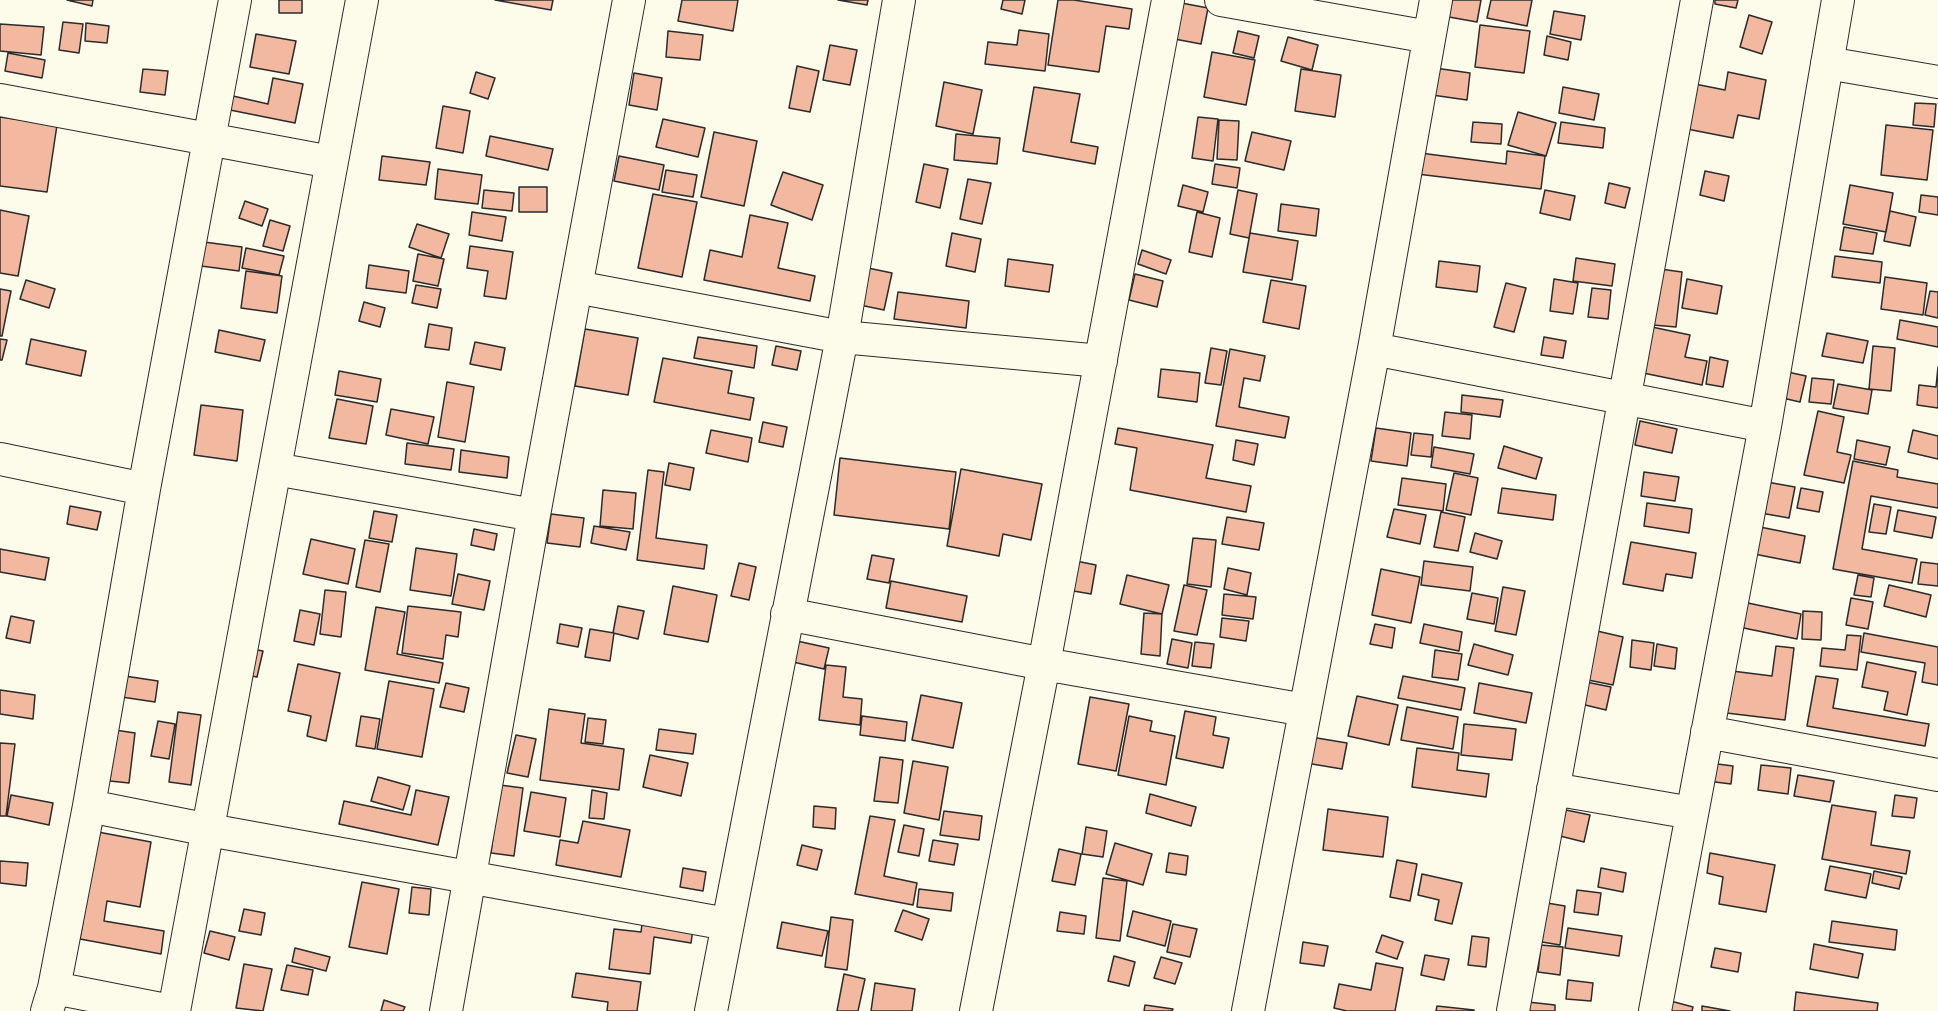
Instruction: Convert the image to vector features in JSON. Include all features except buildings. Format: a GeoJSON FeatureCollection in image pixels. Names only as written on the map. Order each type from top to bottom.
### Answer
{"type":"FeatureCollection","features":[{"type":"Feature","properties":{"kind":"street"},"geometry":{"type":"LineString","coordinates":[[235,0],[144,489],[89,806],[50,999],[172,1011],[209,830],[362,0]]}},
{"type":"Feature","properties":{"kind":"street"},"geometry":{"type":"LineString","coordinates":[[446,1011],[629,0]]}},
{"type":"Feature","properties":{"kind":"street"},"geometry":{"type":"LineString","coordinates":[[711,1011],[842,336],[899,0]]}},
{"type":"Feature","properties":{"kind":"street"},"geometry":{"type":"LineString","coordinates":[[976,1011],[1044,664],[1168,0]]}},
{"type":"Feature","properties":{"kind":"street"},"geometry":{"type":"LineString","coordinates":[[1221,0],[1430,37]]}},
{"type":"Feature","properties":{"kind":"street"},"geometry":{"type":"LineString","coordinates":[[1248,1011],[1374,349],[1436,0]]}},
{"type":"Feature","properties":{"kind":"street"},"geometry":{"type":"LineString","coordinates":[[1513,1011],[1697,0]]}},
{"type":"Feature","properties":{"kind":"street"},"geometry":{"type":"LineString","coordinates":[[1655,1011],[1765,426],[1838,0]]}},
{"type":"Feature","properties":{"kind":"street"},"geometry":{"type":"LineString","coordinates":[[1827,63],[1938,82]]}},
{"type":"Feature","properties":{"kind":"street"},"geometry":{"type":"LineString","coordinates":[[0,100],[331,162]]}},
{"type":"Feature","properties":{"kind":"street"},"geometry":{"type":"LineString","coordinates":[[576,287],[842,336],[1101,362]]}},
{"type":"Feature","properties":{"kind":"street"},"geometry":{"type":"LineString","coordinates":[[1374,349],[1765,426]]}},
{"type":"Feature","properties":{"kind":"street"},"geometry":{"type":"LineString","coordinates":[[0,459],[144,489]]}},
{"type":"Feature","properties":{"kind":"street"},"geometry":{"type":"LineString","coordinates":[[274,469],[534,515]]}},
{"type":"Feature","properties":{"kind":"street"},"geometry":{"type":"LineString","coordinates":[[787,614],[1044,664],[1305,710]]}},
{"type":"Feature","properties":{"kind":"street"},"geometry":{"type":"LineString","coordinates":[[1707,732],[1938,775]]}},
{"type":"Feature","properties":{"kind":"street"},"geometry":{"type":"LineString","coordinates":[[1553,789],[1692,813]]}},
{"type":"Feature","properties":{"kind":"street"},"geometry":{"type":"LineString","coordinates":[[89,806],[209,830],[728,924]]}}]}
